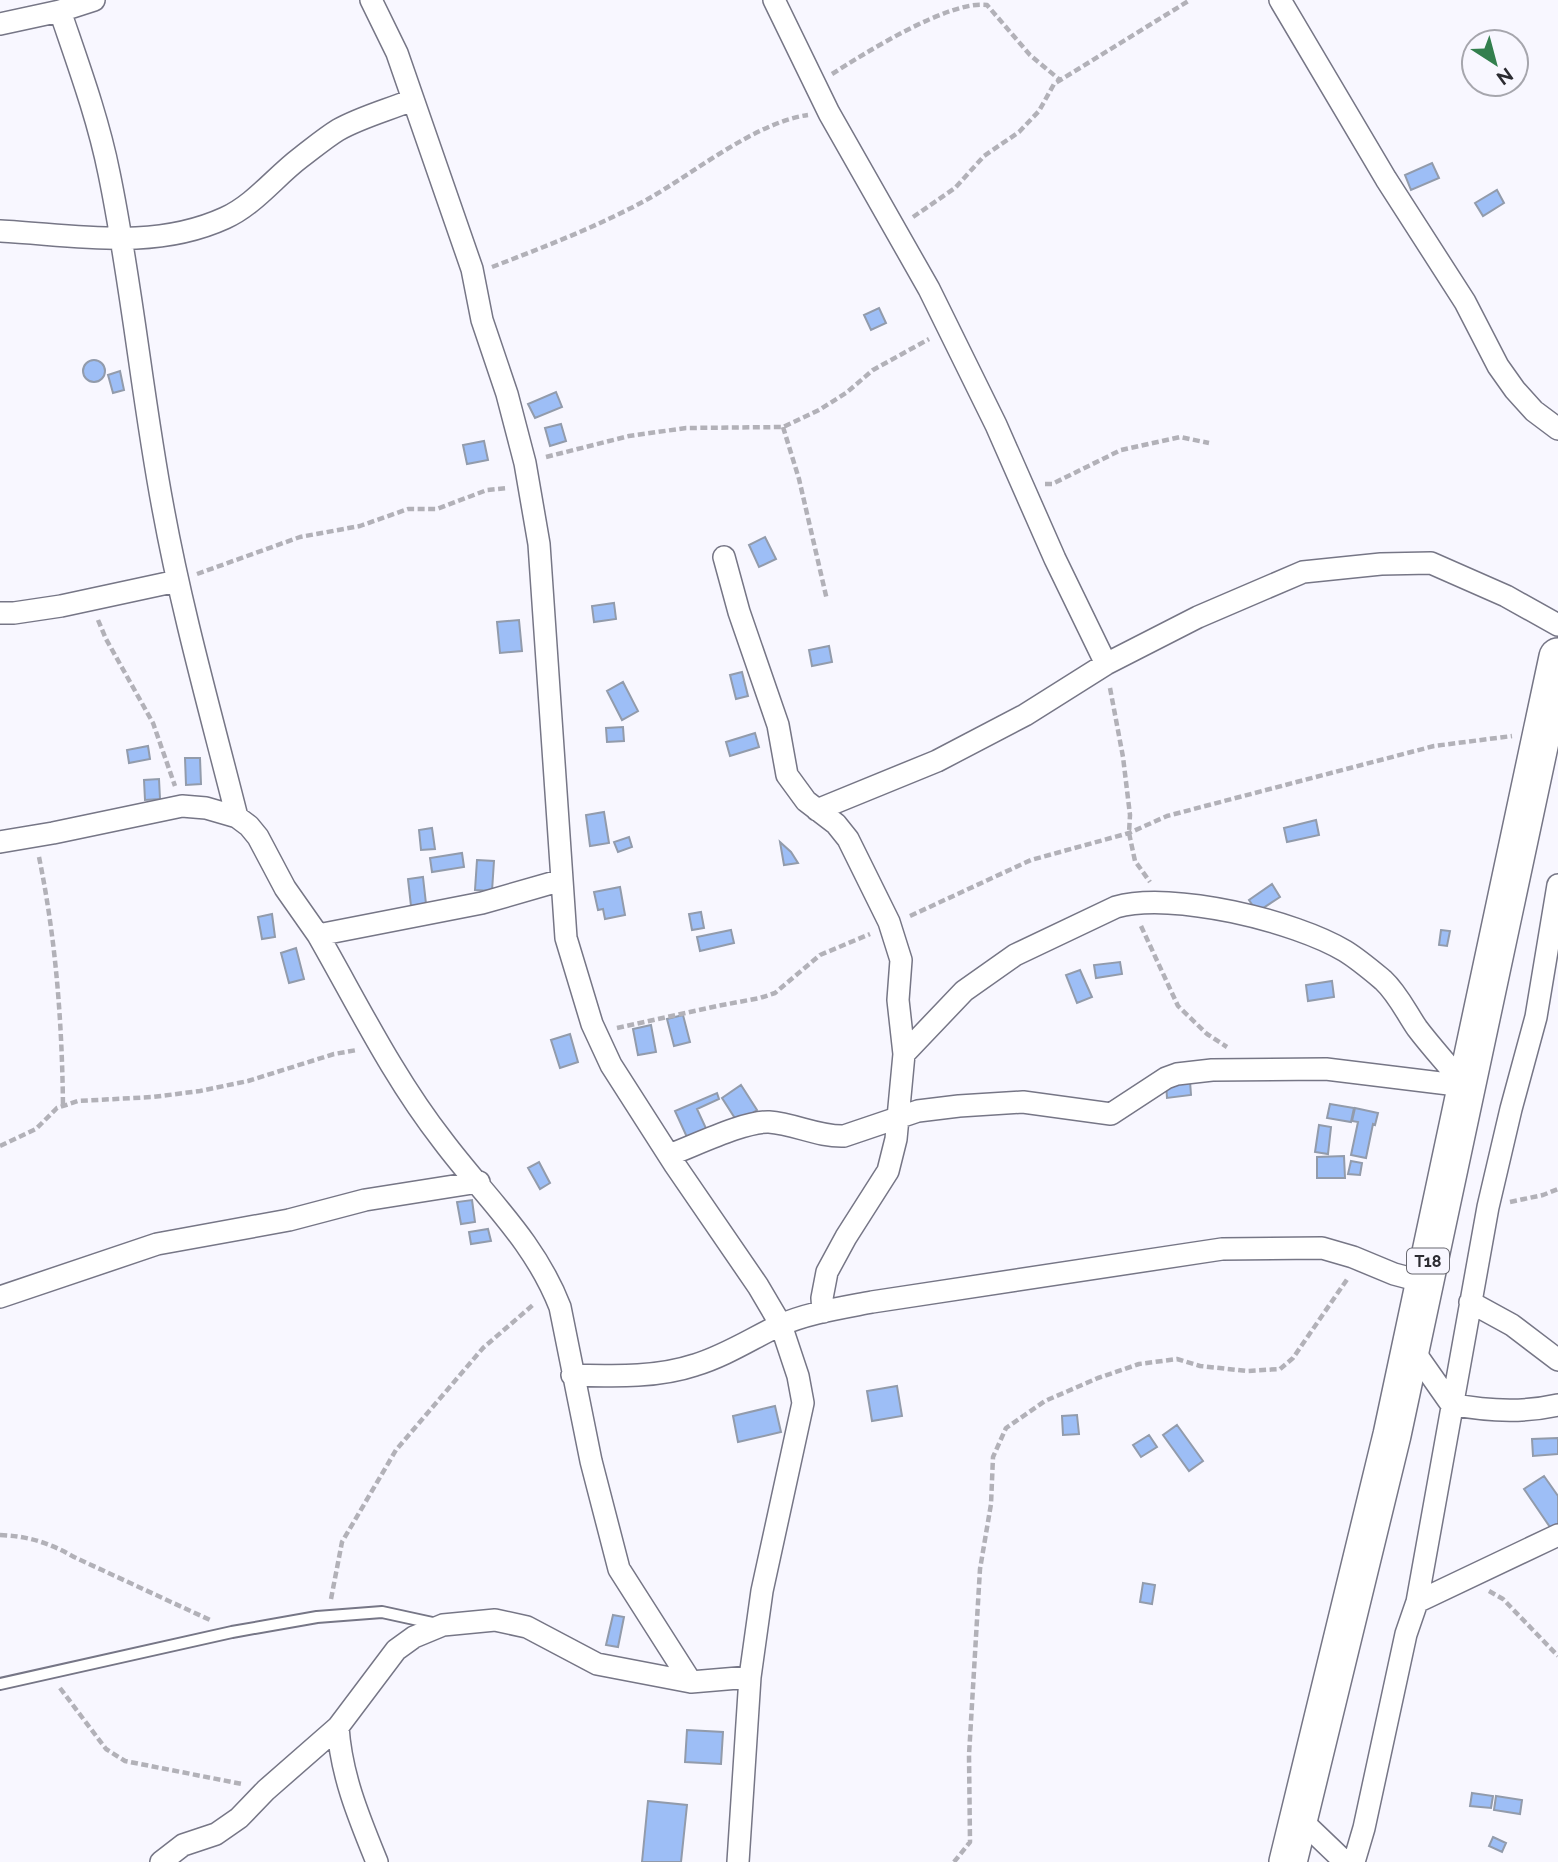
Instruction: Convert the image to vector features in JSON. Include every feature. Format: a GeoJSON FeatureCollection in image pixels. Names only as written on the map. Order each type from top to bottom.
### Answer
{"type":"FeatureCollection","features":[{"type":"Feature","properties":{"kind":"highway","name":"T18"},"geometry":{"type":"LineString","coordinates":[[1288,1862],[1392,1435],[1558,657]]}},
{"type":"Feature","properties":{"kind":"street"},"geometry":{"type":"LineString","coordinates":[[0,24],[60,11],[94,0]]}},
{"type":"Feature","properties":{"kind":"street"},"geometry":{"type":"LineString","coordinates":[[371,0],[397,53],[472,269],[482,320],[507,394],[525,463],[539,544],[566,939],[596,1033],[611,1065],[758,1286],[781,1325],[798,1376],[803,1403],[762,1591],[750,1676],[738,1862]]}},
{"type":"Feature","properties":{"kind":"street"},"geometry":{"type":"LineString","coordinates":[[775,0],[829,113],[950,331],[1106,664]]}},
{"type":"Feature","properties":{"kind":"street"},"geometry":{"type":"LineString","coordinates":[[1280,0],[1387,179],[1465,302],[1498,366],[1534,411],[1558,429]]}},
{"type":"Feature","properties":{"kind":"street"},"geometry":{"type":"LineString","coordinates":[[60,11],[93,109],[109,171],[122,239],[162,506],[177,581],[237,817]]}},
{"type":"Feature","properties":{"kind":"street"},"geometry":{"type":"LineString","coordinates":[[0,231],[76,238],[160,237],[224,219],[243,208],[298,160],[338,130],[412,100]]}},
{"type":"Feature","properties":{"kind":"street"},"geometry":{"type":"LineString","coordinates":[[724,557],[739,612],[778,725],[787,775],[797,792],[836,824],[848,839],[891,927],[901,960],[898,1000],[904,1054],[896,1139],[888,1171],[827,1272],[822,1298],[823,1312]]}},
{"type":"Feature","properties":{"kind":"street"},"geometry":{"type":"LineString","coordinates":[[817,810],[937,761],[1025,715],[1106,664],[1198,617],[1303,572],[1381,564],[1431,563],[1506,596],[1558,625]]}},
{"type":"Feature","properties":{"kind":"street"},"geometry":{"type":"LineString","coordinates":[[0,613],[15,614],[177,581]]}},
{"type":"Feature","properties":{"kind":"street"},"geometry":{"type":"LineString","coordinates":[[0,842],[182,806],[206,808],[237,817],[249,826],[258,837],[285,888],[318,935],[381,1051],[443,1142],[516,1228],[552,1287],[560,1307],[572,1375],[619,1569],[691,1682]]}},
{"type":"Feature","properties":{"kind":"street"},"geometry":{"type":"LineString","coordinates":[[318,935],[482,903],[562,880]]}},
{"type":"Feature","properties":{"kind":"street"},"geometry":{"type":"LineString","coordinates":[[1354,1862],[1364,1828],[1406,1634],[1417,1602],[1488,1207],[1536,1017],[1558,885]]}},
{"type":"Feature","properties":{"kind":"street"},"geometry":{"type":"LineString","coordinates":[[904,1054],[964,991],[1015,955],[1069,928],[1130,903],[1168,904],[1230,912],[1290,928],[1343,950],[1385,982],[1465,1086]]}},
{"type":"Feature","properties":{"kind":"street"},"geometry":{"type":"LineString","coordinates":[[1536,1017],[1558,1006]]}},
{"type":"Feature","properties":{"kind":"street"},"geometry":{"type":"LineString","coordinates":[[669,1155],[765,1122],[794,1125],[832,1137],[844,1136],[918,1111],[945,1107],[1023,1102],[1111,1114],[1166,1078],[1212,1070],[1326,1069],[1465,1086]]}},
{"type":"Feature","properties":{"kind":"street"},"geometry":{"type":"LineString","coordinates":[[0,1297],[157,1244],[289,1220],[365,1200],[479,1182]]}},
{"type":"Feature","properties":{"kind":"street"},"geometry":{"type":"LineString","coordinates":[[572,1375],[631,1376],[693,1366],[742,1346],[781,1325],[823,1312],[912,1295],[1222,1249],[1322,1248],[1424,1282]]}},
{"type":"Feature","properties":{"kind":"street"},"geometry":{"type":"LineString","coordinates":[[1470,1302],[1512,1325],[1558,1360]]}},
{"type":"Feature","properties":{"kind":"street"},"geometry":{"type":"LineString","coordinates":[[1411,1347],[1451,1404],[1479,1409],[1540,1409],[1558,1405]]}},
{"type":"Feature","properties":{"kind":"street"},"geometry":{"type":"LineString","coordinates":[[1417,1602],[1558,1535]]}},
{"type":"Feature","properties":{"kind":"street"},"geometry":{"type":"LineString","coordinates":[[161,1862],[183,1845],[216,1834],[239,1818],[266,1790],[338,1727],[396,1650],[414,1637],[443,1625],[495,1620],[527,1627],[597,1664],[691,1682],[750,1676]]}},
{"type":"Feature","properties":{"kind":"street"},"geometry":{"type":"LineString","coordinates":[[338,1727],[340,1756],[376,1862]]}},
{"type":"Feature","properties":{"kind":"street"},"geometry":{"type":"LineString","coordinates":[[1300,1819],[1345,1862]]}},
{"type":"Feature","properties":{"kind":"lane"},"geometry":{"type":"LineString","coordinates":[[0,1684],[232,1632],[328,1616],[382,1612],[443,1625]]}},
{"type":"Feature","properties":{"kind":"path"},"geometry":{"type":"LineString","coordinates":[[895,230],[955,188],[984,156],[1019,132],[1039,111],[1054,84],[1190,0]]}},
{"type":"Feature","properties":{"kind":"path"},"geometry":{"type":"LineString","coordinates":[[815,85],[923,19],[977,1],[987,5],[1030,55],[1060,80]]}},
{"type":"Feature","properties":{"kind":"path"},"geometry":{"type":"LineString","coordinates":[[472,269],[491,268],[587,228],[647,199],[759,132],[799,117],[829,113]]}},
{"type":"Feature","properties":{"kind":"path"},"geometry":{"type":"LineString","coordinates":[[525,463],[629,436],[686,428],[783,427],[828,404],[898,355],[950,331]]}},
{"type":"Feature","properties":{"kind":"path"},"geometry":{"type":"LineString","coordinates":[[783,427],[799,479],[827,600]]}},
{"type":"Feature","properties":{"kind":"path"},"geometry":{"type":"LineString","coordinates":[[1024,486],[1052,484],[1099,460],[1133,447],[1180,437],[1209,443]]}},
{"type":"Feature","properties":{"kind":"path"},"geometry":{"type":"LineString","coordinates":[[177,581],[300,537],[360,526],[408,509],[437,509],[487,490],[529,485]]}},
{"type":"Feature","properties":{"kind":"path"},"geometry":{"type":"LineString","coordinates":[[90,599],[106,639],[153,723],[182,806]]}},
{"type":"Feature","properties":{"kind":"path"},"geometry":{"type":"LineString","coordinates":[[1106,664],[1123,757],[1130,815],[1129,833],[1135,861],[1168,904]]}},
{"type":"Feature","properties":{"kind":"path"},"geometry":{"type":"LineString","coordinates":[[596,1033],[768,996],[820,955],[849,941],[891,927],[929,906],[1031,860],[1129,833],[1167,816],[1434,746],[1542,733]]}},
{"type":"Feature","properties":{"kind":"path"},"geometry":{"type":"LineString","coordinates":[[35,836],[53,936],[59,989],[63,1107]]}},
{"type":"Feature","properties":{"kind":"path"},"geometry":{"type":"LineString","coordinates":[[1130,903],[1178,1006],[1207,1034],[1260,1070]]}},
{"type":"Feature","properties":{"kind":"path"},"geometry":{"type":"LineString","coordinates":[[0,1146],[36,1129],[57,1108],[78,1101],[153,1097],[200,1091],[248,1081],[334,1054],[359,1050],[381,1051]]}},
{"type":"Feature","properties":{"kind":"path"},"geometry":{"type":"LineString","coordinates":[[1488,1207],[1558,1189]]}},
{"type":"Feature","properties":{"kind":"path"},"geometry":{"type":"LineString","coordinates":[[954,1862],[970,1842],[969,1755],[980,1569],[991,1504],[993,1457],[1006,1428],[1045,1401],[1139,1364],[1177,1359],[1200,1366],[1247,1371],[1280,1369],[1293,1358],[1344,1282],[1363,1261]]}},
{"type":"Feature","properties":{"kind":"path"},"geometry":{"type":"LineString","coordinates":[[328,1616],[342,1542],[396,1450],[483,1348],[552,1287]]}},
{"type":"Feature","properties":{"kind":"path"},"geometry":{"type":"LineString","coordinates":[[0,1535],[52,1545],[232,1632]]}},
{"type":"Feature","properties":{"kind":"path"},"geometry":{"type":"LineString","coordinates":[[1468,1577],[1503,1600],[1558,1656]]}},
{"type":"Feature","properties":{"kind":"path"},"geometry":{"type":"LineString","coordinates":[[49,1673],[106,1749],[125,1761],[266,1790]]}},
{"type":"Feature","properties":{"kind":"building"},"geometry":{"type":"Polygon","coordinates":[[[1432,163],[1439,178],[1411,190],[1405,175],[1432,163]]]}},
{"type":"Feature","properties":{"kind":"building"},"geometry":{"type":"Polygon","coordinates":[[[1497,190],[1504,203],[1483,216],[1475,203],[1497,190]]]}},
{"type":"Feature","properties":{"kind":"building"},"geometry":{"type":"Polygon","coordinates":[[[879,308],[886,323],[871,330],[864,315],[879,308]]]}},
{"type":"Feature","properties":{"kind":"building"},"geometry":{"type":"Polygon","coordinates":[[[94,360],[102,363],[105,371],[102,379],[94,382],[86,379],[83,371],[86,363],[94,360]]]}},
{"type":"Feature","properties":{"kind":"building"},"geometry":{"type":"Polygon","coordinates":[[[120,371],[124,390],[113,393],[108,375],[120,371]]]}},
{"type":"Feature","properties":{"kind":"building"},"geometry":{"type":"Polygon","coordinates":[[[556,392],[562,407],[535,418],[528,404],[556,392]]]}},
{"type":"Feature","properties":{"kind":"building"},"geometry":{"type":"Polygon","coordinates":[[[561,424],[566,441],[550,446],[545,428],[561,424]]]}},
{"type":"Feature","properties":{"kind":"building"},"geometry":{"type":"Polygon","coordinates":[[[484,441],[488,460],[467,464],[463,445],[484,441]]]}},
{"type":"Feature","properties":{"kind":"building"},"geometry":{"type":"Polygon","coordinates":[[[765,537],[776,559],[759,567],[749,545],[765,537]]]}},
{"type":"Feature","properties":{"kind":"building"},"geometry":{"type":"Polygon","coordinates":[[[614,603],[616,619],[594,622],[592,606],[614,603]]]}},
{"type":"Feature","properties":{"kind":"building"},"geometry":{"type":"Polygon","coordinates":[[[519,620],[522,651],[500,653],[497,622],[519,620]]]}},
{"type":"Feature","properties":{"kind":"building"},"geometry":{"type":"Polygon","coordinates":[[[829,646],[832,662],[812,666],[809,650],[829,646]]]}},
{"type":"Feature","properties":{"kind":"building"},"geometry":{"type":"Polygon","coordinates":[[[742,672],[748,696],[736,699],[730,675],[742,672]]]}},
{"type":"Feature","properties":{"kind":"building"},"geometry":{"type":"Polygon","coordinates":[[[623,682],[638,711],[622,720],[607,691],[623,682]]]}},
{"type":"Feature","properties":{"kind":"building"},"geometry":{"type":"Polygon","coordinates":[[[623,727],[624,741],[607,742],[606,728],[623,727]]]}},
{"type":"Feature","properties":{"kind":"building"},"geometry":{"type":"Polygon","coordinates":[[[755,733],[759,747],[730,756],[726,742],[755,733]]]}},
{"type":"Feature","properties":{"kind":"building"},"geometry":{"type":"Polygon","coordinates":[[[148,746],[150,759],[129,763],[127,750],[148,746]]]}},
{"type":"Feature","properties":{"kind":"building"},"geometry":{"type":"Polygon","coordinates":[[[185,758],[200,758],[201,784],[186,785],[185,758]]]}},
{"type":"Feature","properties":{"kind":"building"},"geometry":{"type":"Polygon","coordinates":[[[159,779],[160,799],[145,800],[144,780],[159,779]]]}},
{"type":"Feature","properties":{"kind":"building"},"geometry":{"type":"Polygon","coordinates":[[[604,812],[609,843],[590,846],[586,815],[604,812]]]}},
{"type":"Feature","properties":{"kind":"building"},"geometry":{"type":"Polygon","coordinates":[[[1316,820],[1319,835],[1287,842],[1284,828],[1316,820]]]}},
{"type":"Feature","properties":{"kind":"building"},"geometry":{"type":"Polygon","coordinates":[[[432,828],[435,849],[421,850],[419,830],[432,828]]]}},
{"type":"Feature","properties":{"kind":"building"},"geometry":{"type":"Polygon","coordinates":[[[629,837],[632,847],[618,852],[614,842],[629,837]]]}},
{"type":"Feature","properties":{"kind":"building"},"geometry":{"type":"Polygon","coordinates":[[[780,842],[791,852],[798,863],[784,865],[780,842]]]}},
{"type":"Feature","properties":{"kind":"building"},"geometry":{"type":"Polygon","coordinates":[[[462,853],[464,867],[432,872],[430,858],[462,853]]]}},
{"type":"Feature","properties":{"kind":"building"},"geometry":{"type":"Polygon","coordinates":[[[477,860],[494,861],[492,891],[475,890],[477,860]]]}},
{"type":"Feature","properties":{"kind":"building"},"geometry":{"type":"Polygon","coordinates":[[[423,877],[426,904],[411,906],[408,879],[423,877]]]}},
{"type":"Feature","properties":{"kind":"building"},"geometry":{"type":"Polygon","coordinates":[[[1272,884],[1280,897],[1257,912],[1249,900],[1272,884]]]}},
{"type":"Feature","properties":{"kind":"building"},"geometry":{"type":"Polygon","coordinates":[[[620,887],[625,915],[605,919],[603,909],[598,910],[594,892],[620,887]]]}},
{"type":"Feature","properties":{"kind":"building"},"geometry":{"type":"Polygon","coordinates":[[[701,912],[704,928],[692,930],[689,914],[701,912]]]}},
{"type":"Feature","properties":{"kind":"building"},"geometry":{"type":"Polygon","coordinates":[[[272,914],[275,937],[262,939],[258,917],[272,914]]]}},
{"type":"Feature","properties":{"kind":"building"},"geometry":{"type":"Polygon","coordinates":[[[731,930],[734,943],[700,951],[697,937],[731,930]]]}},
{"type":"Feature","properties":{"kind":"building"},"geometry":{"type":"Polygon","coordinates":[[[1441,930],[1450,931],[1447,946],[1439,945],[1441,930]]]}},
{"type":"Feature","properties":{"kind":"building"},"geometry":{"type":"Polygon","coordinates":[[[296,948],[304,979],[289,983],[281,953],[296,948]]]}},
{"type":"Feature","properties":{"kind":"building"},"geometry":{"type":"Polygon","coordinates":[[[1120,962],[1122,974],[1096,978],[1094,965],[1120,962]]]}},
{"type":"Feature","properties":{"kind":"building"},"geometry":{"type":"Polygon","coordinates":[[[1080,970],[1092,997],[1077,1003],[1066,975],[1080,970]]]}},
{"type":"Feature","properties":{"kind":"building"},"geometry":{"type":"Polygon","coordinates":[[[1332,981],[1334,997],[1308,1001],[1306,985],[1332,981]]]}},
{"type":"Feature","properties":{"kind":"building"},"geometry":{"type":"Polygon","coordinates":[[[683,1015],[690,1042],[674,1046],[667,1019],[683,1015]]]}},
{"type":"Feature","properties":{"kind":"building"},"geometry":{"type":"Polygon","coordinates":[[[651,1025],[656,1052],[638,1055],[633,1029],[651,1025]]]}},
{"type":"Feature","properties":{"kind":"building"},"geometry":{"type":"Polygon","coordinates":[[[570,1034],[578,1062],[560,1068],[551,1040],[570,1034]]]}},
{"type":"Feature","properties":{"kind":"building"},"geometry":{"type":"Polygon","coordinates":[[[1190,1081],[1191,1095],[1167,1098],[1166,1083],[1190,1081]]]}},
{"type":"Feature","properties":{"kind":"building"},"geometry":{"type":"Polygon","coordinates":[[[741,1085],[757,1110],[738,1123],[722,1098],[741,1085]]]}},
{"type":"Feature","properties":{"kind":"building"},"geometry":{"type":"Polygon","coordinates":[[[717,1093],[719,1099],[697,1109],[710,1137],[691,1146],[675,1111],[717,1093]]]}},
{"type":"Feature","properties":{"kind":"building"},"geometry":{"type":"Polygon","coordinates":[[[1330,1104],[1354,1108],[1351,1122],[1327,1118],[1330,1104]]]}},
{"type":"Feature","properties":{"kind":"building"},"geometry":{"type":"Polygon","coordinates":[[[1355,1108],[1378,1113],[1366,1158],[1351,1155],[1358,1122],[1352,1121],[1355,1108]]]}},
{"type":"Feature","properties":{"kind":"building"},"geometry":{"type":"Polygon","coordinates":[[[1319,1125],[1331,1127],[1328,1154],[1315,1152],[1319,1125]]]}},
{"type":"Feature","properties":{"kind":"building"},"geometry":{"type":"Polygon","coordinates":[[[1344,1156],[1345,1178],[1317,1178],[1317,1157],[1344,1156]]]}},
{"type":"Feature","properties":{"kind":"building"},"geometry":{"type":"Polygon","coordinates":[[[1351,1161],[1362,1163],[1360,1175],[1348,1174],[1351,1161]]]}},
{"type":"Feature","properties":{"kind":"building"},"geometry":{"type":"Polygon","coordinates":[[[539,1162],[550,1183],[540,1189],[528,1168],[539,1162]]]}},
{"type":"Feature","properties":{"kind":"building"},"geometry":{"type":"Polygon","coordinates":[[[472,1200],[475,1222],[461,1224],[457,1202],[472,1200]]]}},
{"type":"Feature","properties":{"kind":"building"},"geometry":{"type":"Polygon","coordinates":[[[488,1229],[491,1241],[471,1244],[469,1232],[488,1229]]]}},
{"type":"Feature","properties":{"kind":"building"},"geometry":{"type":"Polygon","coordinates":[[[897,1386],[902,1416],[872,1421],[867,1391],[897,1386]]]}},
{"type":"Feature","properties":{"kind":"building"},"geometry":{"type":"Polygon","coordinates":[[[775,1406],[781,1432],[738,1442],[733,1416],[775,1406]]]}},
{"type":"Feature","properties":{"kind":"building"},"geometry":{"type":"Polygon","coordinates":[[[1077,1415],[1079,1434],[1063,1435],[1062,1416],[1077,1415]]]}},
{"type":"Feature","properties":{"kind":"building"},"geometry":{"type":"Polygon","coordinates":[[[1177,1425],[1203,1461],[1189,1471],[1163,1435],[1177,1425]]]}},
{"type":"Feature","properties":{"kind":"building"},"geometry":{"type":"Polygon","coordinates":[[[1149,1435],[1157,1447],[1141,1457],[1133,1445],[1149,1435]]]}},
{"type":"Feature","properties":{"kind":"building"},"geometry":{"type":"Polygon","coordinates":[[[1558,1438],[1558,1454],[1533,1456],[1532,1439],[1558,1438]]]}},
{"type":"Feature","properties":{"kind":"building"},"geometry":{"type":"Polygon","coordinates":[[[1544,1476],[1558,1496],[1558,1530],[1554,1533],[1524,1489],[1544,1476]]]}},
{"type":"Feature","properties":{"kind":"building"},"geometry":{"type":"Polygon","coordinates":[[[1143,1583],[1155,1585],[1152,1604],[1140,1602],[1143,1583]]]}},
{"type":"Feature","properties":{"kind":"building"},"geometry":{"type":"Polygon","coordinates":[[[613,1615],[624,1617],[618,1647],[606,1645],[613,1615]]]}},
{"type":"Feature","properties":{"kind":"building"},"geometry":{"type":"Polygon","coordinates":[[[687,1730],[723,1732],[721,1764],[685,1762],[687,1730]]]}},
{"type":"Feature","properties":{"kind":"building"},"geometry":{"type":"Polygon","coordinates":[[[1472,1793],[1493,1796],[1491,1808],[1470,1806],[1472,1793]]]}},
{"type":"Feature","properties":{"kind":"building"},"geometry":{"type":"Polygon","coordinates":[[[1496,1796],[1522,1800],[1520,1814],[1494,1810],[1496,1796]]]}},
{"type":"Feature","properties":{"kind":"building"},"geometry":{"type":"Polygon","coordinates":[[[648,1801],[687,1805],[681,1862],[642,1862],[648,1801]]]}},
{"type":"Feature","properties":{"kind":"building"},"geometry":{"type":"Polygon","coordinates":[[[1493,1837],[1506,1843],[1502,1852],[1489,1846],[1493,1837]]]}}]}
